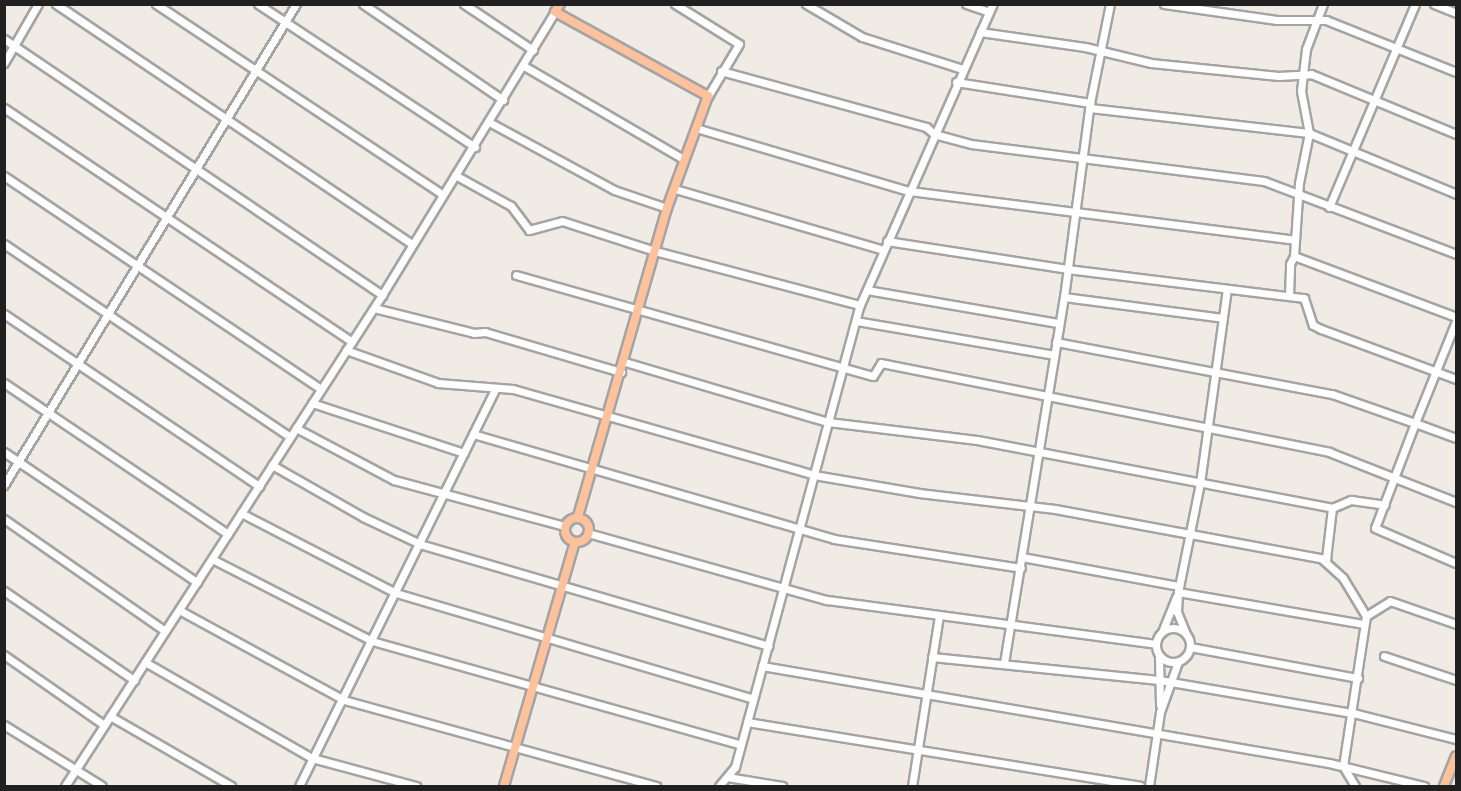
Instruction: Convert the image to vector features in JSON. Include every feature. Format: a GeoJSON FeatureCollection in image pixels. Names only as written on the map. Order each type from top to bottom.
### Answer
{"type":"FeatureCollection","features":[{"type":"Feature","properties":{"kind":"main road"},"geometry":{"type":"LineString","coordinates":[[557,8],[708,96],[682,159],[578,518],[565,526],[566,536],[575,542]]}},
{"type":"Feature","properties":{"kind":"main road"},"geometry":{"type":"LineString","coordinates":[[504,786],[575,542],[588,533],[587,523],[578,518]]}},
{"type":"Feature","properties":{"kind":"main road"},"geometry":{"type":"LineString","coordinates":[[1444,786],[1456,756]]}},
{"type":"Feature","properties":{"kind":"street"},"geometry":{"type":"LineString","coordinates":[[4,63],[38,4]]}},
{"type":"Feature","properties":{"kind":"street"},"geometry":{"type":"LineString","coordinates":[[56,4],[412,244]]}},
{"type":"Feature","properties":{"kind":"street"},"geometry":{"type":"LineString","coordinates":[[156,4],[442,194]]}},
{"type":"Feature","properties":{"kind":"street"},"geometry":{"type":"LineString","coordinates":[[258,4],[475,147]]}},
{"type":"Feature","properties":{"kind":"street"},"geometry":{"type":"LineString","coordinates":[[4,485],[296,4]]}},
{"type":"Feature","properties":{"kind":"street"},"geometry":{"type":"LineString","coordinates":[[363,4],[503,99]]}},
{"type":"Feature","properties":{"kind":"street"},"geometry":{"type":"LineString","coordinates":[[464,4],[533,50]]}},
{"type":"Feature","properties":{"kind":"street"},"geometry":{"type":"LineString","coordinates":[[675,4],[739,44],[708,96]]}},
{"type":"Feature","properties":{"kind":"street"},"geometry":{"type":"LineString","coordinates":[[806,4],[862,37],[962,69]]}},
{"type":"Feature","properties":{"kind":"street"},"geometry":{"type":"LineString","coordinates":[[719,786],[735,767],[860,305],[956,82],[991,8],[966,4]]}},
{"type":"Feature","properties":{"kind":"street"},"geometry":{"type":"LineString","coordinates":[[1004,663],[1064,297],[1090,105],[1110,4]]}},
{"type":"Feature","properties":{"kind":"street"},"geometry":{"type":"LineString","coordinates":[[1164,4],[1277,20],[1326,20],[1456,72]]}},
{"type":"Feature","properties":{"kind":"street"},"geometry":{"type":"LineString","coordinates":[[1289,296],[1290,264],[1294,256],[1299,194],[1309,133],[1302,108],[1306,49],[1323,4]]}},
{"type":"Feature","properties":{"kind":"street"},"geometry":{"type":"LineString","coordinates":[[1329,207],[1415,4]]}},
{"type":"Feature","properties":{"kind":"street"},"geometry":{"type":"LineString","coordinates":[[1434,4],[1456,13]]}},
{"type":"Feature","properties":{"kind":"street"},"geometry":{"type":"LineString","coordinates":[[65,786],[374,308],[442,194],[475,147],[557,8]]}},
{"type":"Feature","properties":{"kind":"street"},"geometry":{"type":"LineString","coordinates":[[980,32],[1151,63],[1278,76],[1303,75],[1456,134]]}},
{"type":"Feature","properties":{"kind":"street"},"geometry":{"type":"LineString","coordinates":[[4,39],[382,295]]}},
{"type":"Feature","properties":{"kind":"street"},"geometry":{"type":"LineString","coordinates":[[524,66],[682,159]]}},
{"type":"Feature","properties":{"kind":"street"},"geometry":{"type":"LineString","coordinates":[[721,71],[926,128],[934,134],[971,144],[1264,181],[1456,254]]}},
{"type":"Feature","properties":{"kind":"street"},"geometry":{"type":"LineString","coordinates":[[956,82],[1090,105],[1309,133],[1456,194]]}},
{"type":"Feature","properties":{"kind":"street"},"geometry":{"type":"LineString","coordinates":[[4,108],[352,342]]}},
{"type":"Feature","properties":{"kind":"street"},"geometry":{"type":"LineString","coordinates":[[489,122],[614,190],[667,208]]}},
{"type":"Feature","properties":{"kind":"street"},"geometry":{"type":"LineString","coordinates":[[696,128],[909,190],[1295,240]]}},
{"type":"Feature","properties":{"kind":"street"},"geometry":{"type":"LineString","coordinates":[[455,175],[511,206],[530,230],[562,221],[655,250],[860,305]]}},
{"type":"Feature","properties":{"kind":"street"},"geometry":{"type":"LineString","coordinates":[[4,176],[321,389]]}},
{"type":"Feature","properties":{"kind":"street"},"geometry":{"type":"LineString","coordinates":[[675,189],[884,250]]}},
{"type":"Feature","properties":{"kind":"street"},"geometry":{"type":"LineString","coordinates":[[887,241],[1067,269],[1306,300],[1308,315],[1321,329],[1456,379]]}},
{"type":"Feature","properties":{"kind":"street"},"geometry":{"type":"LineString","coordinates":[[4,244],[290,437]]}},
{"type":"Feature","properties":{"kind":"street"},"geometry":{"type":"LineString","coordinates":[[1294,256],[1456,317]]}},
{"type":"Feature","properties":{"kind":"street"},"geometry":{"type":"LineString","coordinates":[[516,275],[873,376],[881,363],[1048,394],[1329,452],[1456,501]]}},
{"type":"Feature","properties":{"kind":"street"},"geometry":{"type":"LineString","coordinates":[[1190,647],[1177,612],[1179,589],[1200,483],[1227,289]]}},
{"type":"Feature","properties":{"kind":"street"},"geometry":{"type":"LineString","coordinates":[[867,290],[1059,323]]}},
{"type":"Feature","properties":{"kind":"street"},"geometry":{"type":"LineString","coordinates":[[1064,297],[1223,318]]}},
{"type":"Feature","properties":{"kind":"street"},"geometry":{"type":"LineString","coordinates":[[374,308],[474,333],[485,332],[621,372]]}},
{"type":"Feature","properties":{"kind":"street"},"geometry":{"type":"LineString","coordinates":[[4,314],[259,486]]}},
{"type":"Feature","properties":{"kind":"street"},"geometry":{"type":"LineString","coordinates":[[856,321],[1054,355]]}},
{"type":"Feature","properties":{"kind":"street"},"geometry":{"type":"LineString","coordinates":[[1456,321],[1415,423],[1397,479],[1375,528],[1456,563]]}},
{"type":"Feature","properties":{"kind":"street"},"geometry":{"type":"LineString","coordinates":[[1056,342],[1332,394],[1456,438]]}},
{"type":"Feature","properties":{"kind":"street"},"geometry":{"type":"LineString","coordinates":[[346,350],[438,383],[513,389],[814,475],[1030,508],[1326,560],[1332,508]]}},
{"type":"Feature","properties":{"kind":"street"},"geometry":{"type":"LineString","coordinates":[[625,362],[828,423],[1039,452],[1332,508],[1351,500],[1385,505]]}},
{"type":"Feature","properties":{"kind":"street"},"geometry":{"type":"LineString","coordinates":[[4,383],[228,534]]}},
{"type":"Feature","properties":{"kind":"street"},"geometry":{"type":"LineString","coordinates":[[299,786],[344,700],[495,389]]}},
{"type":"Feature","properties":{"kind":"street"},"geometry":{"type":"LineString","coordinates":[[312,403],[464,453]]}},
{"type":"Feature","properties":{"kind":"street"},"geometry":{"type":"LineString","coordinates":[[296,428],[394,480],[565,526]]}},
{"type":"Feature","properties":{"kind":"street"},"geometry":{"type":"LineString","coordinates":[[473,434],[592,471],[834,539],[1021,568]]}},
{"type":"Feature","properties":{"kind":"street"},"geometry":{"type":"LineString","coordinates":[[4,452],[196,582]]}},
{"type":"Feature","properties":{"kind":"street"},"geometry":{"type":"LineString","coordinates":[[272,465],[363,517],[420,544],[768,646]]}},
{"type":"Feature","properties":{"kind":"street"},"geometry":{"type":"LineString","coordinates":[[241,513],[396,593],[546,640],[753,699]]}},
{"type":"Feature","properties":{"kind":"street"},"geometry":{"type":"LineString","coordinates":[[4,519],[165,631]]}},
{"type":"Feature","properties":{"kind":"street"},"geometry":{"type":"LineString","coordinates":[[588,533],[827,600],[1155,644]]}},
{"type":"Feature","properties":{"kind":"street"},"geometry":{"type":"LineString","coordinates":[[1022,557],[1179,589],[1365,620],[1390,601],[1456,624]]}},
{"type":"Feature","properties":{"kind":"street"},"geometry":{"type":"LineString","coordinates":[[212,559],[372,641],[741,745]]}},
{"type":"Feature","properties":{"kind":"street"},"geometry":{"type":"LineString","coordinates":[[1322,559],[1343,578],[1365,620],[1353,713],[1342,766],[1356,786]]}},
{"type":"Feature","properties":{"kind":"street"},"geometry":{"type":"LineString","coordinates":[[1160,712],[1159,656],[1155,644],[1179,589]]}},
{"type":"Feature","properties":{"kind":"street"},"geometry":{"type":"LineString","coordinates":[[4,591],[134,680]]}},
{"type":"Feature","properties":{"kind":"street"},"geometry":{"type":"LineString","coordinates":[[179,610],[344,700],[656,786]]}},
{"type":"Feature","properties":{"kind":"street"},"geometry":{"type":"LineString","coordinates":[[912,786],[939,615]]}},
{"type":"Feature","properties":{"kind":"street"},"geometry":{"type":"LineString","coordinates":[[1162,632],[1174,628],[1186,634]]}},
{"type":"Feature","properties":{"kind":"street"},"geometry":{"type":"LineString","coordinates":[[1190,647],[1358,678]]}},
{"type":"Feature","properties":{"kind":"street"},"geometry":{"type":"LineString","coordinates":[[1149,786],[1160,712],[1178,662],[1190,647]]}},
{"type":"Feature","properties":{"kind":"street"},"geometry":{"type":"LineString","coordinates":[[4,655],[104,725]]}},
{"type":"Feature","properties":{"kind":"street"},"geometry":{"type":"LineString","coordinates":[[1159,656],[1178,662]]}},
{"type":"Feature","properties":{"kind":"street"},"geometry":{"type":"LineString","coordinates":[[1384,656],[1456,680]]}},
{"type":"Feature","properties":{"kind":"street"},"geometry":{"type":"LineString","coordinates":[[932,657],[1159,680],[1353,713],[1456,739]]}},
{"type":"Feature","properties":{"kind":"street"},"geometry":{"type":"LineString","coordinates":[[145,663],[312,758],[416,786]]}},
{"type":"Feature","properties":{"kind":"street"},"geometry":{"type":"LineString","coordinates":[[762,666],[1342,766],[1424,786]]}},
{"type":"Feature","properties":{"kind":"street"},"geometry":{"type":"LineString","coordinates":[[110,716],[231,786]]}},
{"type":"Feature","properties":{"kind":"street"},"geometry":{"type":"LineString","coordinates":[[747,722],[1140,786]]}},
{"type":"Feature","properties":{"kind":"street"},"geometry":{"type":"LineString","coordinates":[[4,725],[102,786]]}},
{"type":"Feature","properties":{"kind":"street"},"geometry":{"type":"LineString","coordinates":[[727,777],[782,786]]}}]}
